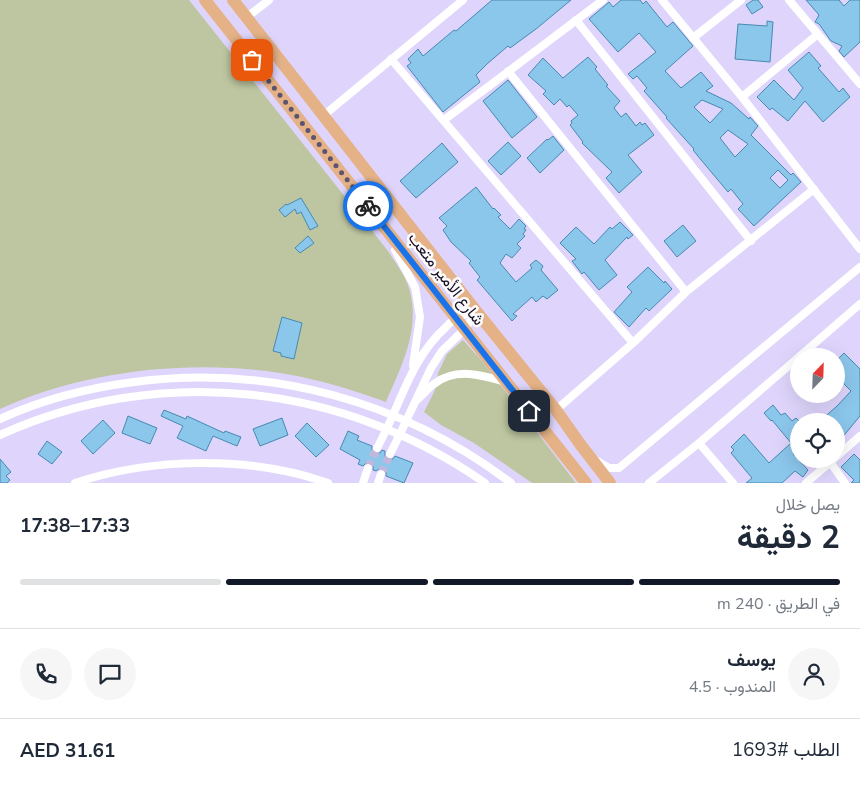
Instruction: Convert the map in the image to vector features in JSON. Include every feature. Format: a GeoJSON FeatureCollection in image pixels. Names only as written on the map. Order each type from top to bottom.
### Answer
{"type":"FeatureCollection","features":[{"type":"Feature","properties":{"kind":"main road"},"geometry":{"type":"LineString","coordinates":[[206,0],[268,70],[274,74],[279,74],[278,66],[247,17]]}},
{"type":"Feature","properties":{"kind":"main road","name":"شارع الأمير متعب"},"geometry":{"type":"LineString","coordinates":[[206,0],[586,483]]}},
{"type":"Feature","properties":{"kind":"main road","name":"شارع الأمير متعب"},"geometry":{"type":"LineString","coordinates":[[233,0],[476,311],[556,410],[610,483]]}},
{"type":"Feature","properties":{"kind":"street"},"geometry":{"type":"LineString","coordinates":[[247,17],[269,0]]}},
{"type":"Feature","properties":{"kind":"street"},"geometry":{"type":"LineString","coordinates":[[323,116],[463,0]]}},
{"type":"Feature","properties":{"kind":"street"},"geometry":{"type":"LineString","coordinates":[[444,120],[603,0]]}},
{"type":"Feature","properties":{"kind":"street"},"geometry":{"type":"LineString","coordinates":[[662,0],[742,97],[860,249]]}},
{"type":"Feature","properties":{"kind":"street"},"geometry":{"type":"LineString","coordinates":[[694,38],[741,0]]}},
{"type":"Feature","properties":{"kind":"street"},"geometry":{"type":"LineString","coordinates":[[789,0],[860,84]]}},
{"type":"Feature","properties":{"kind":"street"},"geometry":{"type":"LineString","coordinates":[[576,20],[751,241]]}},
{"type":"Feature","properties":{"kind":"street"},"geometry":{"type":"LineString","coordinates":[[742,97],[818,34]]}},
{"type":"Feature","properties":{"kind":"street"},"geometry":{"type":"LineString","coordinates":[[391,59],[633,343]]}},
{"type":"Feature","properties":{"kind":"street"},"geometry":{"type":"LineString","coordinates":[[508,71],[686,292]]}},
{"type":"Feature","properties":{"kind":"street"},"geometry":{"type":"LineString","coordinates":[[556,410],[633,343],[686,292],[814,188]]}},
{"type":"Feature","properties":{"kind":"street"},"geometry":{"type":"LineString","coordinates":[[370,210],[404,263],[414,287],[420,317],[419,352],[388,429],[377,448]]}},
{"type":"Feature","properties":{"kind":"street"},"geometry":{"type":"LineString","coordinates":[[580,444],[600,464],[608,468],[619,468],[860,267]]}},
{"type":"Feature","properties":{"kind":"street"},"geometry":{"type":"LineString","coordinates":[[809,348],[860,304]]}},
{"type":"Feature","properties":{"kind":"street"},"geometry":{"type":"LineString","coordinates":[[419,352],[456,318],[476,311]]}},
{"type":"Feature","properties":{"kind":"street"},"geometry":{"type":"LineString","coordinates":[[390,454],[431,368],[442,351],[464,329],[476,311]]}},
{"type":"Feature","properties":{"kind":"street"},"geometry":{"type":"LineString","coordinates":[[649,483],[790,365]]}},
{"type":"Feature","properties":{"kind":"street"},"geometry":{"type":"LineString","coordinates":[[414,403],[435,383],[448,376],[462,373],[483,375],[506,382]]}},
{"type":"Feature","properties":{"kind":"street"},"geometry":{"type":"LineString","coordinates":[[0,419],[50,400],[85,390],[114,385],[179,377],[250,379],[299,386],[348,398],[394,415],[460,448],[511,483]]}},
{"type":"Feature","properties":{"kind":"street"},"geometry":{"type":"LineString","coordinates":[[0,436],[37,420],[88,405],[125,398],[180,392],[248,394],[296,401],[344,413],[388,429],[434,450],[485,483]]}},
{"type":"Feature","properties":{"kind":"street"},"geometry":{"type":"LineString","coordinates":[[845,449],[860,436]]}},
{"type":"Feature","properties":{"kind":"street"},"geometry":{"type":"LineString","coordinates":[[699,443],[733,483]]}},
{"type":"Feature","properties":{"kind":"street"},"geometry":{"type":"LineString","coordinates":[[75,483],[128,470],[184,464],[211,464],[283,471],[328,483]]}},
{"type":"Feature","properties":{"kind":"street"},"geometry":{"type":"LineString","coordinates":[[363,483],[368,468]]}},
{"type":"Feature","properties":{"kind":"street"},"geometry":{"type":"LineString","coordinates":[[806,483],[824,468]]}},
{"type":"Feature","properties":{"kind":"street"},"geometry":{"type":"LineString","coordinates":[[838,468],[845,483]]}},
{"type":"Feature","properties":{"kind":"street"},"geometry":{"type":"LineString","coordinates":[[378,483],[381,474]]}},
{"type":"Feature","properties":{"kind":"green space"},"geometry":{"type":"Polygon","coordinates":[[[0,0],[189,0],[388,251],[406,281],[412,306],[413,321],[411,335],[403,362],[386,402],[302,377],[265,371],[227,368],[188,368],[148,370],[71,384],[35,395],[0,409],[0,0]]]}},
{"type":"Feature","properties":{"kind":"green space"},"geometry":{"type":"Polygon","coordinates":[[[463,340],[482,361],[576,483],[532,483],[474,443],[441,425],[424,412],[435,390],[438,373],[447,354],[463,340]]]}},
{"type":"Feature","properties":{"kind":"building"},"geometry":{"type":"Polygon","coordinates":[[[492,0],[571,0],[536,29],[510,48],[508,46],[487,64],[476,75],[480,82],[443,112],[407,66],[411,63],[408,59],[418,49],[423,56],[492,0]]]}},
{"type":"Feature","properties":{"kind":"building"},"geometry":{"type":"Polygon","coordinates":[[[621,0],[640,0],[643,4],[646,1],[667,27],[673,22],[693,46],[665,71],[681,88],[701,72],[713,86],[706,91],[731,103],[749,119],[750,117],[758,126],[751,135],[791,175],[793,173],[801,182],[754,226],[738,209],[743,204],[731,189],[728,192],[694,149],[666,118],[644,91],[647,88],[637,76],[633,79],[628,74],[656,52],[639,33],[618,52],[589,19],[609,2],[613,7],[621,0]],[[702,100],[694,107],[710,123],[723,109],[702,100]],[[728,130],[720,138],[735,157],[748,144],[728,130]],[[778,170],[770,178],[780,188],[788,180],[778,170]]]}},
{"type":"Feature","properties":{"kind":"building"},"geometry":{"type":"Polygon","coordinates":[[[753,0],[758,0],[763,7],[752,14],[746,5],[753,0]]]}},
{"type":"Feature","properties":{"kind":"building"},"geometry":{"type":"Polygon","coordinates":[[[806,0],[839,0],[844,6],[850,0],[860,0],[860,42],[844,57],[839,51],[842,46],[831,41],[819,24],[815,22],[819,15],[806,0]]]}},
{"type":"Feature","properties":{"kind":"building"},"geometry":{"type":"Polygon","coordinates":[[[767,21],[773,22],[770,62],[735,59],[738,24],[767,26],[767,21]]]}},
{"type":"Feature","properties":{"kind":"building"},"geometry":{"type":"Polygon","coordinates":[[[809,52],[821,66],[818,68],[839,92],[843,88],[850,97],[823,122],[805,101],[788,121],[772,108],[770,110],[757,97],[774,80],[794,100],[803,88],[788,70],[809,52]]]}},
{"type":"Feature","properties":{"kind":"building"},"geometry":{"type":"Polygon","coordinates":[[[588,57],[597,67],[595,69],[608,85],[606,86],[620,101],[614,108],[621,117],[626,113],[636,126],[640,122],[642,125],[645,123],[654,135],[628,155],[642,172],[619,193],[606,178],[612,172],[582,143],[570,125],[571,121],[578,115],[560,99],[554,105],[543,94],[546,91],[528,75],[543,58],[563,78],[588,57]]]}},
{"type":"Feature","properties":{"kind":"building"},"geometry":{"type":"Polygon","coordinates":[[[508,80],[537,117],[512,138],[483,101],[508,80]]]}},
{"type":"Feature","properties":{"kind":"building"},"geometry":{"type":"Polygon","coordinates":[[[553,136],[564,150],[540,173],[527,158],[547,139],[553,136]]]}},
{"type":"Feature","properties":{"kind":"building"},"geometry":{"type":"Polygon","coordinates":[[[508,142],[521,156],[501,175],[488,161],[508,142]]]}},
{"type":"Feature","properties":{"kind":"building"},"geometry":{"type":"Polygon","coordinates":[[[442,143],[458,162],[416,198],[400,181],[442,143]]]}},
{"type":"Feature","properties":{"kind":"building"},"geometry":{"type":"Polygon","coordinates":[[[476,187],[493,209],[501,215],[498,217],[510,229],[519,219],[526,226],[523,234],[525,236],[517,244],[521,248],[512,258],[506,254],[500,263],[516,282],[532,268],[530,265],[536,260],[543,266],[541,270],[558,290],[547,299],[543,296],[536,302],[532,297],[513,314],[517,316],[512,321],[477,280],[480,277],[469,263],[471,261],[451,242],[443,230],[447,226],[439,218],[476,187]]]}},
{"type":"Feature","properties":{"kind":"building"},"geometry":{"type":"Polygon","coordinates":[[[301,198],[318,226],[310,230],[301,212],[297,214],[295,209],[285,217],[279,210],[286,204],[301,198]]]}},
{"type":"Feature","properties":{"kind":"building"},"geometry":{"type":"Polygon","coordinates":[[[620,222],[633,235],[628,239],[627,237],[605,260],[617,275],[599,290],[584,272],[582,274],[572,261],[576,259],[560,243],[576,227],[594,244],[610,227],[612,229],[620,222]]]}},
{"type":"Feature","properties":{"kind":"building"},"geometry":{"type":"Polygon","coordinates":[[[683,225],[696,241],[677,257],[664,241],[683,225]]]}},
{"type":"Feature","properties":{"kind":"building"},"geometry":{"type":"Polygon","coordinates":[[[308,236],[314,243],[300,253],[295,248],[308,236]]]}},
{"type":"Feature","properties":{"kind":"building"},"geometry":{"type":"Polygon","coordinates":[[[648,267],[672,289],[649,311],[646,308],[629,327],[614,312],[632,292],[627,287],[648,267]]]}},
{"type":"Feature","properties":{"kind":"building"},"geometry":{"type":"Polygon","coordinates":[[[282,317],[302,323],[294,359],[281,356],[281,353],[273,351],[282,317]]]}},
{"type":"Feature","properties":{"kind":"building"},"geometry":{"type":"Polygon","coordinates":[[[845,354],[860,369],[860,416],[845,434],[845,413],[829,413],[840,403],[845,403],[845,397],[851,391],[845,385],[845,354]]]}},
{"type":"Feature","properties":{"kind":"building"},"geometry":{"type":"Polygon","coordinates":[[[773,405],[781,415],[785,413],[790,419],[790,442],[772,420],[764,413],[773,405]]]}},
{"type":"Feature","properties":{"kind":"building"},"geometry":{"type":"Polygon","coordinates":[[[164,410],[186,419],[187,416],[224,433],[225,431],[241,437],[237,446],[213,436],[206,451],[177,438],[183,426],[161,416],[164,410]]]}},
{"type":"Feature","properties":{"kind":"building"},"geometry":{"type":"Polygon","coordinates":[[[128,416],[157,428],[150,444],[122,433],[128,416]]]}},
{"type":"Feature","properties":{"kind":"building"},"geometry":{"type":"Polygon","coordinates":[[[282,418],[288,435],[260,446],[253,429],[282,418]]]}},
{"type":"Feature","properties":{"kind":"building"},"geometry":{"type":"Polygon","coordinates":[[[103,420],[115,433],[93,454],[81,441],[103,420]]]}},
{"type":"Feature","properties":{"kind":"building"},"geometry":{"type":"Polygon","coordinates":[[[307,423],[329,445],[316,457],[295,436],[307,423]]]}},
{"type":"Feature","properties":{"kind":"building"},"geometry":{"type":"Polygon","coordinates":[[[348,431],[359,436],[357,440],[372,446],[372,451],[375,453],[380,453],[382,450],[385,451],[385,457],[388,459],[393,459],[395,456],[413,463],[404,483],[386,476],[386,472],[383,469],[373,470],[373,466],[370,463],[366,463],[363,466],[358,464],[360,460],[340,449],[348,431]]]}},
{"type":"Feature","properties":{"kind":"building"},"geometry":{"type":"Polygon","coordinates":[[[744,434],[769,463],[790,444],[790,468],[806,468],[808,470],[803,477],[795,471],[782,483],[746,483],[752,478],[731,453],[734,450],[731,447],[744,434]]]}},
{"type":"Feature","properties":{"kind":"building"},"geometry":{"type":"Polygon","coordinates":[[[47,441],[62,452],[52,464],[38,454],[47,441]]]}},
{"type":"Feature","properties":{"kind":"building"},"geometry":{"type":"Polygon","coordinates":[[[854,454],[860,460],[860,483],[851,483],[854,480],[842,468],[845,468],[845,463],[854,454]]]}},
{"type":"Feature","properties":{"kind":"building"},"geometry":{"type":"Polygon","coordinates":[[[0,459],[11,472],[6,476],[10,480],[7,483],[0,483],[0,459]]]}},
{"type":"Feature","properties":{"kind":"tunnel"},"geometry":{"type":"LineString","coordinates":[[368,468],[377,448]]}},
{"type":"Feature","properties":{"kind":"tunnel"},"geometry":{"type":"LineString","coordinates":[[381,474],[390,454]]}},
{"type":"Feature","properties":{"kind":"way so far"},"geometry":{"type":"LineString","coordinates":[[252,60],[368,206]]}},
{"type":"Feature","properties":{"kind":"route"},"geometry":{"type":"LineString","coordinates":[[368,206],[529,411]]}}]}
